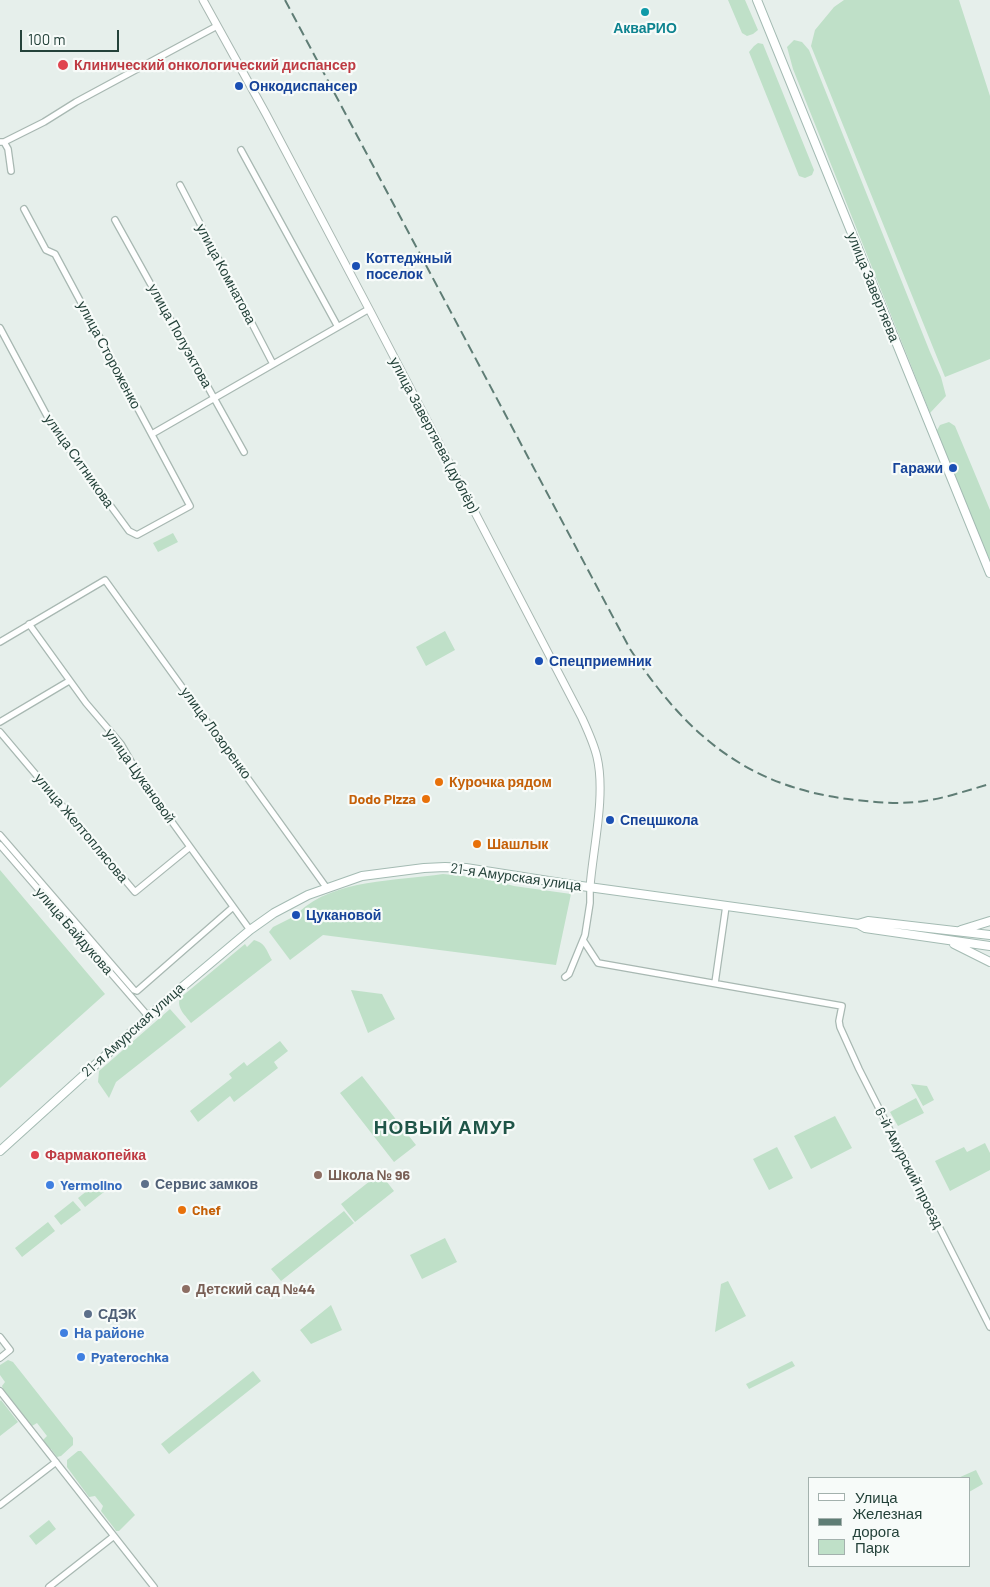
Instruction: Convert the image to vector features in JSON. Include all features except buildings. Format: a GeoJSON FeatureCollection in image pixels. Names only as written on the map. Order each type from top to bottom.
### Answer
{"type":"FeatureCollection","features":[{"type":"Feature","properties":{"kind":"main road","name":"улица Завертяева"},"geometry":{"type":"LineString","coordinates":[[757,0],[990,573]]}},
{"type":"Feature","properties":{"kind":"main road","name":"21-я Амурская улица"},"geometry":{"type":"LineString","coordinates":[[0,1151],[148,1016],[250,930],[292,902],[326,887],[362,876],[400,870],[445,867],[485,871],[858,924],[865,928],[990,946]]}},
{"type":"Feature","properties":{"kind":"main road","name":"21-я Амурская улица"},"geometry":{"type":"LineString","coordinates":[[858,924],[868,921],[990,936]]}},
{"type":"Feature","properties":{"kind":"main road"},"geometry":{"type":"LineString","coordinates":[[956,932],[990,921]]}},
{"type":"Feature","properties":{"kind":"main road"},"geometry":{"type":"LineString","coordinates":[[952,941],[956,946],[990,962]]}},
{"type":"Feature","properties":{"kind":"street","name":"улица Завертяева (дублёр)"},"geometry":{"type":"LineString","coordinates":[[203,0],[369,309],[578,710],[591,739],[597,757],[600,793],[590,887]]}},
{"type":"Feature","properties":{"kind":"street"},"geometry":{"type":"LineString","coordinates":[[11,171],[8,149],[2,142],[44,122],[76,102],[217,26]]}},
{"type":"Feature","properties":{"kind":"street"},"geometry":{"type":"LineString","coordinates":[[241,150],[338,327]]}},
{"type":"Feature","properties":{"kind":"street","name":"улица Комнатова"},"geometry":{"type":"LineString","coordinates":[[180,185],[273,364]]}},
{"type":"Feature","properties":{"kind":"street","name":"улица Стороженко"},"geometry":{"type":"LineString","coordinates":[[24,209],[46,250],[55,254],[190,506]]}},
{"type":"Feature","properties":{"kind":"street","name":"улица Полуэктова"},"geometry":{"type":"LineString","coordinates":[[115,220],[244,452]]}},
{"type":"Feature","properties":{"kind":"street"},"geometry":{"type":"LineString","coordinates":[[152,434],[369,309]]}},
{"type":"Feature","properties":{"kind":"street","name":"улица Ситникова"},"geometry":{"type":"LineString","coordinates":[[0,328],[53,427],[129,531],[137,535],[190,506]]}},
{"type":"Feature","properties":{"kind":"street","name":"улица Лозоренко"},"geometry":{"type":"LineString","coordinates":[[29,624],[105,580],[326,887]]}},
{"type":"Feature","properties":{"kind":"street"},"geometry":{"type":"LineString","coordinates":[[0,642],[29,624]]}},
{"type":"Feature","properties":{"kind":"street","name":"улица Цукановой"},"geometry":{"type":"LineString","coordinates":[[29,624],[86,703],[121,744],[141,779],[232,908],[250,930]]}},
{"type":"Feature","properties":{"kind":"street"},"geometry":{"type":"LineString","coordinates":[[0,722],[70,681]]}},
{"type":"Feature","properties":{"kind":"street","name":"улица Желтоплясова"},"geometry":{"type":"LineString","coordinates":[[0,732],[135,892],[190,847]]}},
{"type":"Feature","properties":{"kind":"street","name":"улица Байдукова"},"geometry":{"type":"LineString","coordinates":[[0,835],[134,990],[137,991],[232,908]]}},
{"type":"Feature","properties":{"kind":"street","name":"улица Байдукова"},"geometry":{"type":"LineString","coordinates":[[0,845],[148,1016]]}},
{"type":"Feature","properties":{"kind":"street"},"geometry":{"type":"LineString","coordinates":[[565,977],[569,974],[584,940],[590,903],[590,887]]}},
{"type":"Feature","properties":{"kind":"street"},"geometry":{"type":"LineString","coordinates":[[584,940],[598,963],[716,983],[726,906]]}},
{"type":"Feature","properties":{"kind":"street","name":"6-й Амурский проезд"},"geometry":{"type":"LineString","coordinates":[[716,983],[767,994],[842,1006],[839,1021],[840,1027],[857,1064],[990,1327]]}},
{"type":"Feature","properties":{"kind":"street"},"geometry":{"type":"LineString","coordinates":[[0,1337],[10,1350],[0,1358]]}},
{"type":"Feature","properties":{"kind":"street"},"geometry":{"type":"LineString","coordinates":[[0,1391],[154,1587]]}},
{"type":"Feature","properties":{"kind":"street"},"geometry":{"type":"LineString","coordinates":[[0,1505],[56,1462]]}},
{"type":"Feature","properties":{"kind":"street"},"geometry":{"type":"LineString","coordinates":[[48,1587],[114,1536]]}},
{"type":"Feature","properties":{"kind":"green space"},"geometry":{"type":"Polygon","coordinates":[[[728,0],[745,0],[758,30],[747,36],[742,33],[728,0]]]}},
{"type":"Feature","properties":{"kind":"green space"},"geometry":{"type":"Polygon","coordinates":[[[844,0],[959,0],[990,96],[990,359],[945,377],[811,46],[815,30],[834,7],[844,0]]]}},
{"type":"Feature","properties":{"kind":"green space"},"geometry":{"type":"Polygon","coordinates":[[[794,40],[802,42],[809,50],[941,377],[946,396],[930,413],[793,69],[787,47],[794,40]]]}},
{"type":"Feature","properties":{"kind":"green space"},"geometry":{"type":"Polygon","coordinates":[[[758,43],[763,44],[814,170],[812,175],[805,178],[799,176],[749,52],[758,43]]]}},
{"type":"Feature","properties":{"kind":"green space"},"geometry":{"type":"Polygon","coordinates":[[[949,422],[955,426],[990,510],[990,561],[936,432],[940,425],[949,422]]]}},
{"type":"Feature","properties":{"kind":"green space"},"geometry":{"type":"Polygon","coordinates":[[[173,533],[178,542],[158,552],[153,543],[173,533]]]}},
{"type":"Feature","properties":{"kind":"green space"},"geometry":{"type":"Polygon","coordinates":[[[445,631],[455,650],[426,666],[416,647],[445,631]]]}},
{"type":"Feature","properties":{"kind":"green space"},"geometry":{"type":"Polygon","coordinates":[[[0,870],[105,994],[0,1088],[0,870]]]}},
{"type":"Feature","properties":{"kind":"green space"},"geometry":{"type":"Polygon","coordinates":[[[443,874],[483,878],[514,886],[571,894],[556,965],[323,935],[290,960],[269,932],[273,927],[299,914],[313,901],[348,887],[386,880],[443,874]]]}},
{"type":"Feature","properties":{"kind":"green space"},"geometry":{"type":"Polygon","coordinates":[[[254,940],[264,946],[272,960],[191,1023],[180,1008],[180,998],[245,944],[247,947],[254,940]]]}},
{"type":"Feature","properties":{"kind":"green space"},"geometry":{"type":"Polygon","coordinates":[[[351,990],[382,994],[395,1019],[368,1033],[351,990]]]}},
{"type":"Feature","properties":{"kind":"green space"},"geometry":{"type":"Polygon","coordinates":[[[170,1009],[186,1027],[116,1082],[109,1098],[98,1082],[99,1071],[170,1009]]]}},
{"type":"Feature","properties":{"kind":"green space"},"geometry":{"type":"Polygon","coordinates":[[[280,1041],[288,1051],[274,1062],[278,1068],[234,1102],[230,1096],[198,1122],[190,1111],[232,1078],[229,1074],[244,1062],[247,1066],[280,1041]]]}},
{"type":"Feature","properties":{"kind":"green space"},"geometry":{"type":"Polygon","coordinates":[[[362,1076],[416,1145],[394,1162],[340,1093],[362,1076]]]}},
{"type":"Feature","properties":{"kind":"green space"},"geometry":{"type":"Polygon","coordinates":[[[911,1084],[927,1086],[934,1100],[923,1106],[911,1084]]]}},
{"type":"Feature","properties":{"kind":"green space"},"geometry":{"type":"Polygon","coordinates":[[[916,1098],[924,1113],[898,1126],[890,1112],[916,1098]]]}},
{"type":"Feature","properties":{"kind":"green space"},"geometry":{"type":"Polygon","coordinates":[[[835,1116],[852,1148],[811,1169],[794,1136],[835,1116]]]}},
{"type":"Feature","properties":{"kind":"green space"},"geometry":{"type":"Polygon","coordinates":[[[985,1143],[990,1153],[990,1170],[950,1191],[935,1161],[964,1147],[967,1152],[985,1143]]]}},
{"type":"Feature","properties":{"kind":"green space"},"geometry":{"type":"Polygon","coordinates":[[[777,1147],[793,1178],[769,1190],[753,1159],[777,1147]]]}},
{"type":"Feature","properties":{"kind":"green space"},"geometry":{"type":"Polygon","coordinates":[[[380,1173],[394,1191],[355,1222],[341,1204],[380,1173]]]}},
{"type":"Feature","properties":{"kind":"green space"},"geometry":{"type":"Polygon","coordinates":[[[97,1183],[104,1192],[85,1207],[78,1198],[97,1183]]]}},
{"type":"Feature","properties":{"kind":"green space"},"geometry":{"type":"Polygon","coordinates":[[[73,1201],[81,1210],[61,1225],[54,1216],[73,1201]]]}},
{"type":"Feature","properties":{"kind":"green space"},"geometry":{"type":"Polygon","coordinates":[[[344,1211],[354,1223],[281,1281],[271,1269],[344,1211]]]}},
{"type":"Feature","properties":{"kind":"green space"},"geometry":{"type":"Polygon","coordinates":[[[48,1222],[55,1231],[22,1257],[15,1248],[48,1222]]]}},
{"type":"Feature","properties":{"kind":"green space"},"geometry":{"type":"Polygon","coordinates":[[[445,1238],[457,1262],[422,1279],[410,1255],[445,1238]]]}},
{"type":"Feature","properties":{"kind":"green space"},"geometry":{"type":"Polygon","coordinates":[[[728,1281],[746,1316],[715,1332],[721,1284],[728,1281]]]}},
{"type":"Feature","properties":{"kind":"green space"},"geometry":{"type":"Polygon","coordinates":[[[331,1305],[342,1330],[311,1344],[300,1330],[331,1305]]]}},
{"type":"Feature","properties":{"kind":"green space"},"geometry":{"type":"Polygon","coordinates":[[[8,1360],[13,1362],[73,1438],[73,1445],[61,1456],[57,1457],[49,1449],[43,1440],[47,1436],[37,1423],[32,1426],[3,1389],[2,1386],[5,1382],[0,1375],[0,1365],[8,1360]]]}},
{"type":"Feature","properties":{"kind":"green space"},"geometry":{"type":"Polygon","coordinates":[[[792,1361],[795,1366],[749,1389],[746,1384],[792,1361]]]}},
{"type":"Feature","properties":{"kind":"green space"},"geometry":{"type":"Polygon","coordinates":[[[253,1371],[261,1381],[169,1454],[161,1444],[253,1371]]]}},
{"type":"Feature","properties":{"kind":"green space"},"geometry":{"type":"Polygon","coordinates":[[[0,1401],[18,1422],[0,1436],[0,1401]]]}},
{"type":"Feature","properties":{"kind":"green space"},"geometry":{"type":"Polygon","coordinates":[[[78,1451],[81,1451],[135,1515],[119,1531],[116,1531],[101,1511],[103,1506],[95,1496],[89,1497],[67,1467],[67,1460],[78,1451]]]}},
{"type":"Feature","properties":{"kind":"green space"},"geometry":{"type":"Polygon","coordinates":[[[976,1470],[983,1484],[970,1491],[970,1477],[960,1477],[976,1470]]]}},
{"type":"Feature","properties":{"kind":"green space"},"geometry":{"type":"Polygon","coordinates":[[[49,1520],[56,1529],[36,1545],[29,1536],[49,1520]]]}},
{"type":"Feature","properties":{"kind":"railway"},"geometry":{"type":"LineString","coordinates":[[285,0],[630,649],[673,706],[696,730],[721,751],[748,768],[778,782],[811,792],[848,799],[905,803],[940,798],[990,784]]}},
{"type":"Feature","properties":{"kind":"place","name":"АкваРИО"},"geometry":{"type":"Point","coordinates":[645,12]}},
{"type":"Feature","properties":{"kind":"place","name":"Клинический онкологический диспансер"},"geometry":{"type":"Point","coordinates":[63,65]}},
{"type":"Feature","properties":{"kind":"place","name":"Онкодиспансер"},"geometry":{"type":"Point","coordinates":[239,86]}},
{"type":"Feature","properties":{"kind":"place","name":"Коттеджный поселок"},"geometry":{"type":"Point","coordinates":[356,266]}},
{"type":"Feature","properties":{"kind":"place","name":"Гаражи"},"geometry":{"type":"Point","coordinates":[953,468]}},
{"type":"Feature","properties":{"kind":"place","name":"Спецприемник"},"geometry":{"type":"Point","coordinates":[539,661]}},
{"type":"Feature","properties":{"kind":"place","name":"Курочка рядом"},"geometry":{"type":"Point","coordinates":[439,782]}},
{"type":"Feature","properties":{"kind":"place","name":"Dodo Pizza"},"geometry":{"type":"Point","coordinates":[426,799]}},
{"type":"Feature","properties":{"kind":"place","name":"Спецшкола"},"geometry":{"type":"Point","coordinates":[610,820]}},
{"type":"Feature","properties":{"kind":"place","name":"Шашлык"},"geometry":{"type":"Point","coordinates":[477,844]}},
{"type":"Feature","properties":{"kind":"place","name":"Цукановой"},"geometry":{"type":"Point","coordinates":[296,915]}},
{"type":"Feature","properties":{"kind":"place","name":"Фармакопейка"},"geometry":{"type":"Point","coordinates":[35,1155]}},
{"type":"Feature","properties":{"kind":"place","name":"Школа № 96"},"geometry":{"type":"Point","coordinates":[318,1175]}},
{"type":"Feature","properties":{"kind":"place","name":"Сервис замков"},"geometry":{"type":"Point","coordinates":[145,1184]}},
{"type":"Feature","properties":{"kind":"place","name":"Yermolino"},"geometry":{"type":"Point","coordinates":[50,1185]}},
{"type":"Feature","properties":{"kind":"place","name":"Chef"},"geometry":{"type":"Point","coordinates":[182,1210]}},
{"type":"Feature","properties":{"kind":"place","name":"Детский сад №44"},"geometry":{"type":"Point","coordinates":[186,1289]}},
{"type":"Feature","properties":{"kind":"place","name":"СДЭК"},"geometry":{"type":"Point","coordinates":[88,1314]}},
{"type":"Feature","properties":{"kind":"place","name":"На районе"},"geometry":{"type":"Point","coordinates":[64,1333]}},
{"type":"Feature","properties":{"kind":"place","name":"Pyaterochka"},"geometry":{"type":"Point","coordinates":[81,1357]}},
{"type":"Feature","properties":{"kind":"district","name":"НОВЫЙ АМУР"},"geometry":{"type":"Point","coordinates":[445,1128]}}]}
